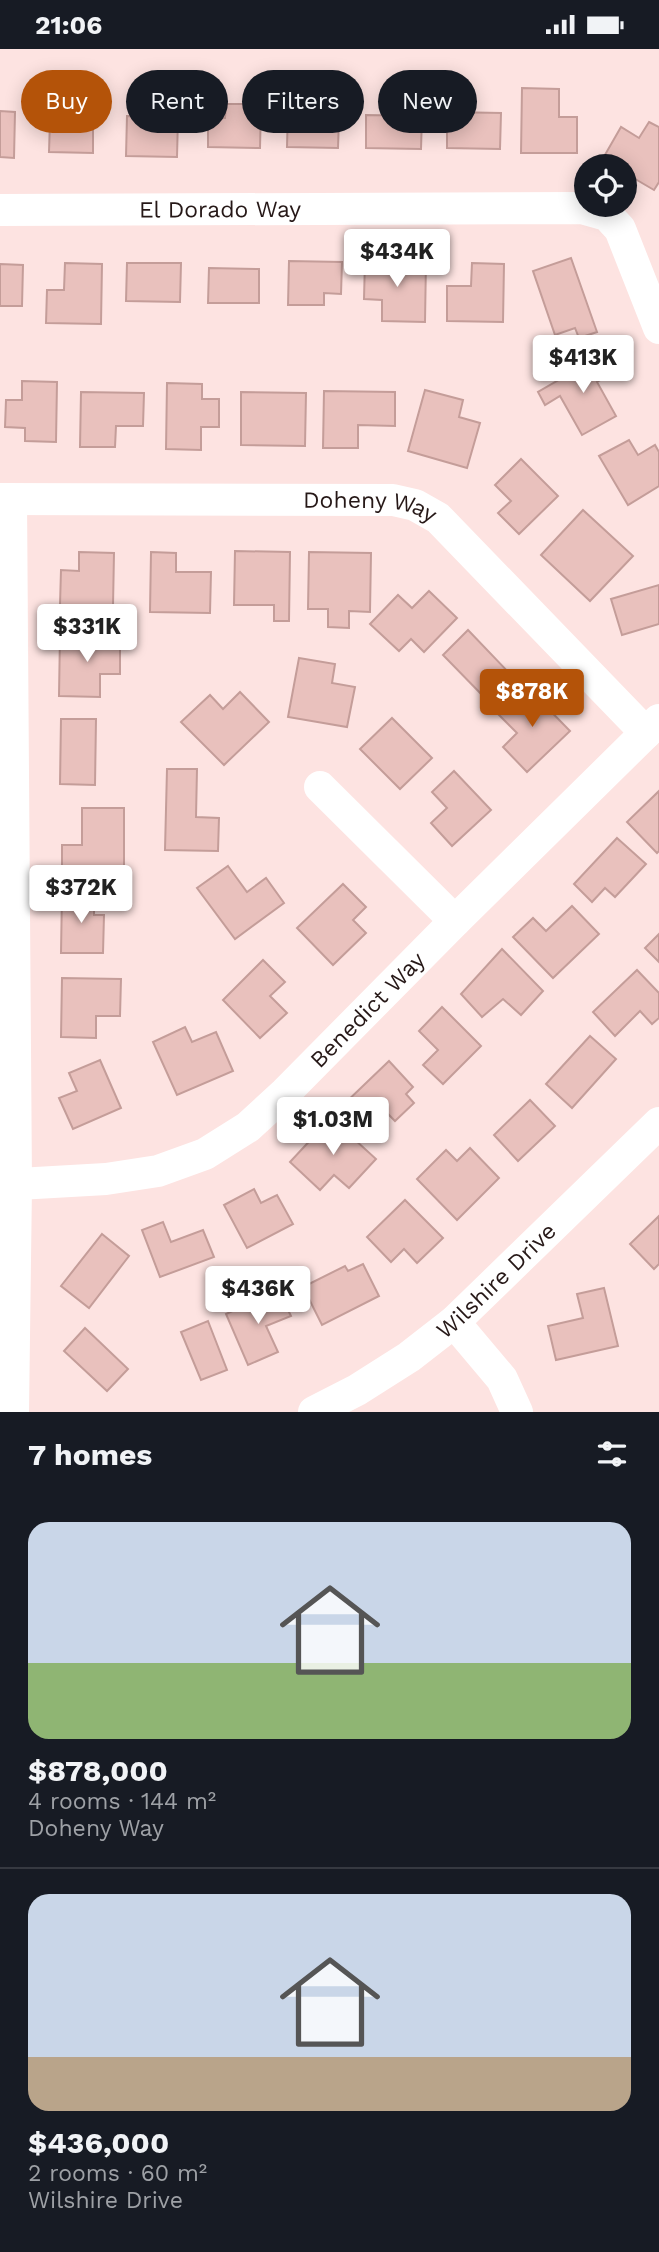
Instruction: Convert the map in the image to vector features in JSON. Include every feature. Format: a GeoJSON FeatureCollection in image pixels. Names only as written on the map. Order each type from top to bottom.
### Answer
{"type":"FeatureCollection","features":[{"type":"Feature","properties":{"kind":"street","name":"El Dorado Way"},"geometry":{"type":"LineString","coordinates":[[0,210],[582,208],[607,215],[620,229],[659,328]]}},
{"type":"Feature","properties":{"kind":"street","name":"Doheny Way"},"geometry":{"type":"LineString","coordinates":[[5,499],[393,500],[415,505],[438,518],[652,726]]}},
{"type":"Feature","properties":{"kind":"street"},"geometry":{"type":"LineString","coordinates":[[5,499],[8,1185],[13,1412]]}},
{"type":"Feature","properties":{"kind":"street","name":"Benedict Way"},"geometry":{"type":"LineString","coordinates":[[8,1185],[106,1179],[158,1171],[205,1154],[247,1127],[285,1093],[652,726]]}},
{"type":"Feature","properties":{"kind":"street"},"geometry":{"type":"LineString","coordinates":[[320,786],[455,921]]}},
{"type":"Feature","properties":{"kind":"street","name":"Wilshire Drive"},"geometry":{"type":"LineString","coordinates":[[314,1412],[357,1390],[408,1357],[454,1322],[659,1123]]}},
{"type":"Feature","properties":{"kind":"street"},"geometry":{"type":"LineString","coordinates":[[454,1322],[502,1379],[517,1412]]}},
{"type":"Feature","properties":{"kind":"building"},"geometry":{"type":"Polygon","coordinates":[[[522,88],[559,89],[559,117],[577,117],[577,153],[521,153],[522,88]]]}},
{"type":"Feature","properties":{"kind":"building"},"geometry":{"type":"Polygon","coordinates":[[[228,104],[242,104],[242,133],[260,133],[260,148],[208,147],[208,133],[228,133],[228,104]]]}},
{"type":"Feature","properties":{"kind":"building"},"geometry":{"type":"Polygon","coordinates":[[[0,111],[15,112],[14,158],[0,157],[0,111]]]}},
{"type":"Feature","properties":{"kind":"building"},"geometry":{"type":"Polygon","coordinates":[[[477,113],[501,113],[500,149],[447,148],[447,133],[477,133],[477,113]]]}},
{"type":"Feature","properties":{"kind":"building"},"geometry":{"type":"Polygon","coordinates":[[[366,115],[378,115],[378,133],[421,133],[421,149],[366,148],[366,115]]]}},
{"type":"Feature","properties":{"kind":"building"},"geometry":{"type":"Polygon","coordinates":[[[649,122],[659,127],[659,182],[654,190],[637,180],[637,154],[605,154],[621,127],[639,138],[649,122]]]}},
{"type":"Feature","properties":{"kind":"building"},"geometry":{"type":"Polygon","coordinates":[[[50,133],[93,133],[93,153],[49,152],[50,133]]]}},
{"type":"Feature","properties":{"kind":"building"},"geometry":{"type":"Polygon","coordinates":[[[127,133],[178,133],[177,157],[126,156],[127,133]]]}},
{"type":"Feature","properties":{"kind":"building"},"geometry":{"type":"Polygon","coordinates":[[[287,133],[338,133],[338,148],[287,147],[287,133]]]}},
{"type":"Feature","properties":{"kind":"building"},"geometry":{"type":"Polygon","coordinates":[[[571,258],[597,332],[579,338],[575,328],[555,335],[533,271],[571,258]]]}},
{"type":"Feature","properties":{"kind":"building"},"geometry":{"type":"Polygon","coordinates":[[[365,260],[426,261],[425,322],[382,321],[382,300],[364,299],[365,260]]]}},
{"type":"Feature","properties":{"kind":"building"},"geometry":{"type":"Polygon","coordinates":[[[289,261],[342,262],[341,294],[324,293],[324,305],[288,305],[289,261]]]}},
{"type":"Feature","properties":{"kind":"building"},"geometry":{"type":"Polygon","coordinates":[[[65,263],[102,264],[101,324],[46,323],[47,290],[64,290],[65,263]]]}},
{"type":"Feature","properties":{"kind":"building"},"geometry":{"type":"Polygon","coordinates":[[[127,263],[181,263],[180,302],[126,301],[127,263]]]}},
{"type":"Feature","properties":{"kind":"building"},"geometry":{"type":"Polygon","coordinates":[[[472,263],[504,264],[503,322],[447,321],[447,286],[471,286],[472,263]]]}},
{"type":"Feature","properties":{"kind":"building"},"geometry":{"type":"Polygon","coordinates":[[[0,264],[23,265],[22,306],[0,306],[0,264]]]}},
{"type":"Feature","properties":{"kind":"building"},"geometry":{"type":"Polygon","coordinates":[[[209,268],[259,269],[259,303],[208,303],[209,268]]]}},
{"type":"Feature","properties":{"kind":"building"},"geometry":{"type":"Polygon","coordinates":[[[602,355],[613,373],[597,382],[616,416],[582,435],[560,396],[545,405],[538,392],[602,355]]]}},
{"type":"Feature","properties":{"kind":"building"},"geometry":{"type":"Polygon","coordinates":[[[22,381],[57,382],[56,442],[25,441],[25,428],[5,427],[6,400],[22,400],[22,381]]]}},
{"type":"Feature","properties":{"kind":"building"},"geometry":{"type":"Polygon","coordinates":[[[167,383],[202,384],[202,399],[219,399],[219,427],[201,427],[201,450],[166,449],[167,383]]]}},
{"type":"Feature","properties":{"kind":"building"},"geometry":{"type":"Polygon","coordinates":[[[425,390],[463,400],[459,417],[480,423],[467,468],[408,451],[425,390]]]}},
{"type":"Feature","properties":{"kind":"building"},"geometry":{"type":"Polygon","coordinates":[[[324,391],[395,392],[395,426],[358,425],[358,448],[323,448],[324,391]]]}},
{"type":"Feature","properties":{"kind":"building"},"geometry":{"type":"Polygon","coordinates":[[[81,392],[144,393],[143,426],[116,426],[115,447],[80,447],[81,392]]]}},
{"type":"Feature","properties":{"kind":"building"},"geometry":{"type":"Polygon","coordinates":[[[241,392],[306,393],[305,446],[241,445],[241,392]]]}},
{"type":"Feature","properties":{"kind":"building"},"geometry":{"type":"Polygon","coordinates":[[[629,440],[638,455],[655,445],[659,452],[659,486],[628,505],[599,456],[629,440]]]}},
{"type":"Feature","properties":{"kind":"building"},"geometry":{"type":"Polygon","coordinates":[[[521,459],[558,496],[519,534],[498,513],[511,501],[495,485],[521,459]]]}},
{"type":"Feature","properties":{"kind":"building"},"geometry":{"type":"Polygon","coordinates":[[[583,510],[633,556],[590,601],[541,555],[583,510]]]}},
{"type":"Feature","properties":{"kind":"building"},"geometry":{"type":"Polygon","coordinates":[[[235,551],[290,552],[289,621],[274,621],[274,605],[234,605],[235,551]]]}},
{"type":"Feature","properties":{"kind":"building"},"geometry":{"type":"Polygon","coordinates":[[[79,552],[114,553],[113,606],[60,605],[61,570],[79,571],[79,552]]]}},
{"type":"Feature","properties":{"kind":"building"},"geometry":{"type":"Polygon","coordinates":[[[151,552],[176,553],[176,572],[211,572],[210,613],[150,612],[151,552]]]}},
{"type":"Feature","properties":{"kind":"building"},"geometry":{"type":"Polygon","coordinates":[[[309,552],[371,553],[370,612],[349,611],[349,628],[328,627],[328,609],[308,609],[309,552]]]}},
{"type":"Feature","properties":{"kind":"building"},"geometry":{"type":"Polygon","coordinates":[[[659,585],[659,624],[622,635],[611,599],[659,585]]]}},
{"type":"Feature","properties":{"kind":"building"},"geometry":{"type":"Polygon","coordinates":[[[429,591],[457,618],[424,652],[411,639],[399,651],[370,624],[398,595],[412,608],[429,591]]]}},
{"type":"Feature","properties":{"kind":"building"},"geometry":{"type":"Polygon","coordinates":[[[468,630],[512,676],[487,700],[443,655],[468,630]]]}},
{"type":"Feature","properties":{"kind":"building"},"geometry":{"type":"Polygon","coordinates":[[[60,635],[120,637],[120,674],[100,674],[100,697],[59,696],[60,635]]]}},
{"type":"Feature","properties":{"kind":"building"},"geometry":{"type":"Polygon","coordinates":[[[299,658],[335,664],[332,683],[355,687],[347,727],[288,717],[299,658]]]}},
{"type":"Feature","properties":{"kind":"building"},"geometry":{"type":"Polygon","coordinates":[[[527,687],[570,731],[527,772],[503,747],[517,733],[499,715],[527,687]]]}},
{"type":"Feature","properties":{"kind":"building"},"geometry":{"type":"Polygon","coordinates":[[[240,692],[269,722],[224,765],[181,722],[210,695],[223,709],[240,692]]]}},
{"type":"Feature","properties":{"kind":"building"},"geometry":{"type":"Polygon","coordinates":[[[392,718],[432,758],[400,789],[360,749],[392,718]]]}},
{"type":"Feature","properties":{"kind":"building"},"geometry":{"type":"Polygon","coordinates":[[[61,719],[96,719],[95,785],[60,784],[61,719]]]}},
{"type":"Feature","properties":{"kind":"building"},"geometry":{"type":"Polygon","coordinates":[[[167,769],[197,769],[196,817],[219,818],[218,851],[165,850],[167,769]]]}},
{"type":"Feature","properties":{"kind":"building"},"geometry":{"type":"Polygon","coordinates":[[[454,771],[491,810],[452,846],[431,823],[447,808],[432,792],[454,771]]]}},
{"type":"Feature","properties":{"kind":"building"},"geometry":{"type":"Polygon","coordinates":[[[659,791],[659,851],[657,853],[627,822],[659,791]]]}},
{"type":"Feature","properties":{"kind":"building"},"geometry":{"type":"Polygon","coordinates":[[[82,808],[124,808],[124,870],[62,869],[62,845],[82,845],[82,808]]]}},
{"type":"Feature","properties":{"kind":"building"},"geometry":{"type":"Polygon","coordinates":[[[617,838],[646,864],[615,897],[605,888],[592,902],[574,884],[617,838]]]}},
{"type":"Feature","properties":{"kind":"building"},"geometry":{"type":"Polygon","coordinates":[[[228,866],[247,892],[266,878],[284,903],[235,939],[197,888],[228,866]]]}},
{"type":"Feature","properties":{"kind":"building"},"geometry":{"type":"Polygon","coordinates":[[[343,884],[366,907],[353,920],[366,933],[333,965],[297,928],[343,884]]]}},
{"type":"Feature","properties":{"kind":"building"},"geometry":{"type":"Polygon","coordinates":[[[62,894],[94,895],[94,915],[104,915],[103,953],[61,953],[62,894]]]}},
{"type":"Feature","properties":{"kind":"building"},"geometry":{"type":"Polygon","coordinates":[[[572,906],[599,934],[553,978],[513,937],[533,918],[546,931],[572,906]]]}},
{"type":"Feature","properties":{"kind":"building"},"geometry":{"type":"Polygon","coordinates":[[[659,934],[659,962],[645,948],[659,934]]]}},
{"type":"Feature","properties":{"kind":"building"},"geometry":{"type":"Polygon","coordinates":[[[502,949],[543,991],[521,1015],[503,999],[482,1017],[461,994],[502,949]]]}},
{"type":"Feature","properties":{"kind":"building"},"geometry":{"type":"Polygon","coordinates":[[[263,960],[285,982],[270,996],[287,1013],[260,1038],[223,1000],[263,960]]]}},
{"type":"Feature","properties":{"kind":"building"},"geometry":{"type":"Polygon","coordinates":[[[637,970],[659,993],[659,1018],[652,1024],[640,1011],[615,1036],[593,1012],[637,970]]]}},
{"type":"Feature","properties":{"kind":"building"},"geometry":{"type":"Polygon","coordinates":[[[62,978],[121,979],[120,1016],[96,1016],[96,1038],[61,1037],[62,978]]]}},
{"type":"Feature","properties":{"kind":"building"},"geometry":{"type":"Polygon","coordinates":[[[442,1007],[481,1046],[443,1084],[423,1065],[438,1050],[419,1031],[442,1007]]]}},
{"type":"Feature","properties":{"kind":"building"},"geometry":{"type":"Polygon","coordinates":[[[185,1027],[192,1042],[216,1032],[233,1071],[177,1095],[153,1042],[185,1027]]]}},
{"type":"Feature","properties":{"kind":"building"},"geometry":{"type":"Polygon","coordinates":[[[590,1036],[616,1059],[572,1108],[546,1084],[590,1036]]]}},
{"type":"Feature","properties":{"kind":"building"},"geometry":{"type":"Polygon","coordinates":[[[100,1060],[121,1108],[73,1129],[59,1098],[77,1091],[69,1073],[100,1060]]]}},
{"type":"Feature","properties":{"kind":"building"},"geometry":{"type":"Polygon","coordinates":[[[389,1061],[413,1087],[406,1094],[414,1103],[395,1121],[386,1112],[366,1132],[341,1107],[389,1061]]]}},
{"type":"Feature","properties":{"kind":"building"},"geometry":{"type":"Polygon","coordinates":[[[530,1100],[555,1126],[518,1161],[494,1135],[530,1100]]]}},
{"type":"Feature","properties":{"kind":"building"},"geometry":{"type":"Polygon","coordinates":[[[331,1118],[376,1159],[349,1188],[334,1175],[320,1190],[290,1162],[331,1118]]]}},
{"type":"Feature","properties":{"kind":"building"},"geometry":{"type":"Polygon","coordinates":[[[470,1148],[499,1178],[457,1220],[417,1179],[446,1150],[457,1161],[470,1148]]]}},
{"type":"Feature","properties":{"kind":"building"},"geometry":{"type":"Polygon","coordinates":[[[254,1189],[261,1203],[277,1195],[293,1224],[247,1248],[224,1205],[254,1189]]]}},
{"type":"Feature","properties":{"kind":"building"},"geometry":{"type":"Polygon","coordinates":[[[405,1200],[443,1238],[417,1263],[404,1249],[391,1262],[367,1237],[405,1200]]]}},
{"type":"Feature","properties":{"kind":"building"},"geometry":{"type":"Polygon","coordinates":[[[659,1216],[659,1264],[654,1269],[630,1244],[659,1216]]]}},
{"type":"Feature","properties":{"kind":"building"},"geometry":{"type":"Polygon","coordinates":[[[163,1222],[171,1242],[203,1230],[214,1257],[160,1277],[142,1230],[163,1222]]]}},
{"type":"Feature","properties":{"kind":"building"},"geometry":{"type":"Polygon","coordinates":[[[102,1234],[129,1256],[89,1308],[61,1286],[102,1234]]]}},
{"type":"Feature","properties":{"kind":"building"},"geometry":{"type":"Polygon","coordinates":[[[363,1264],[379,1296],[322,1325],[303,1287],[345,1266],[348,1271],[363,1264]]]}},
{"type":"Feature","properties":{"kind":"building"},"geometry":{"type":"Polygon","coordinates":[[[604,1288],[618,1346],[556,1360],[548,1326],[583,1318],[577,1294],[604,1288]]]}},
{"type":"Feature","properties":{"kind":"building"},"geometry":{"type":"Polygon","coordinates":[[[278,1290],[291,1316],[266,1326],[278,1352],[248,1365],[226,1314],[278,1290]]]}},
{"type":"Feature","properties":{"kind":"building"},"geometry":{"type":"Polygon","coordinates":[[[208,1321],[227,1370],[201,1380],[181,1332],[208,1321]]]}},
{"type":"Feature","properties":{"kind":"building"},"geometry":{"type":"Polygon","coordinates":[[[85,1328],[128,1369],[107,1391],[64,1351],[85,1328]]]}}]}
